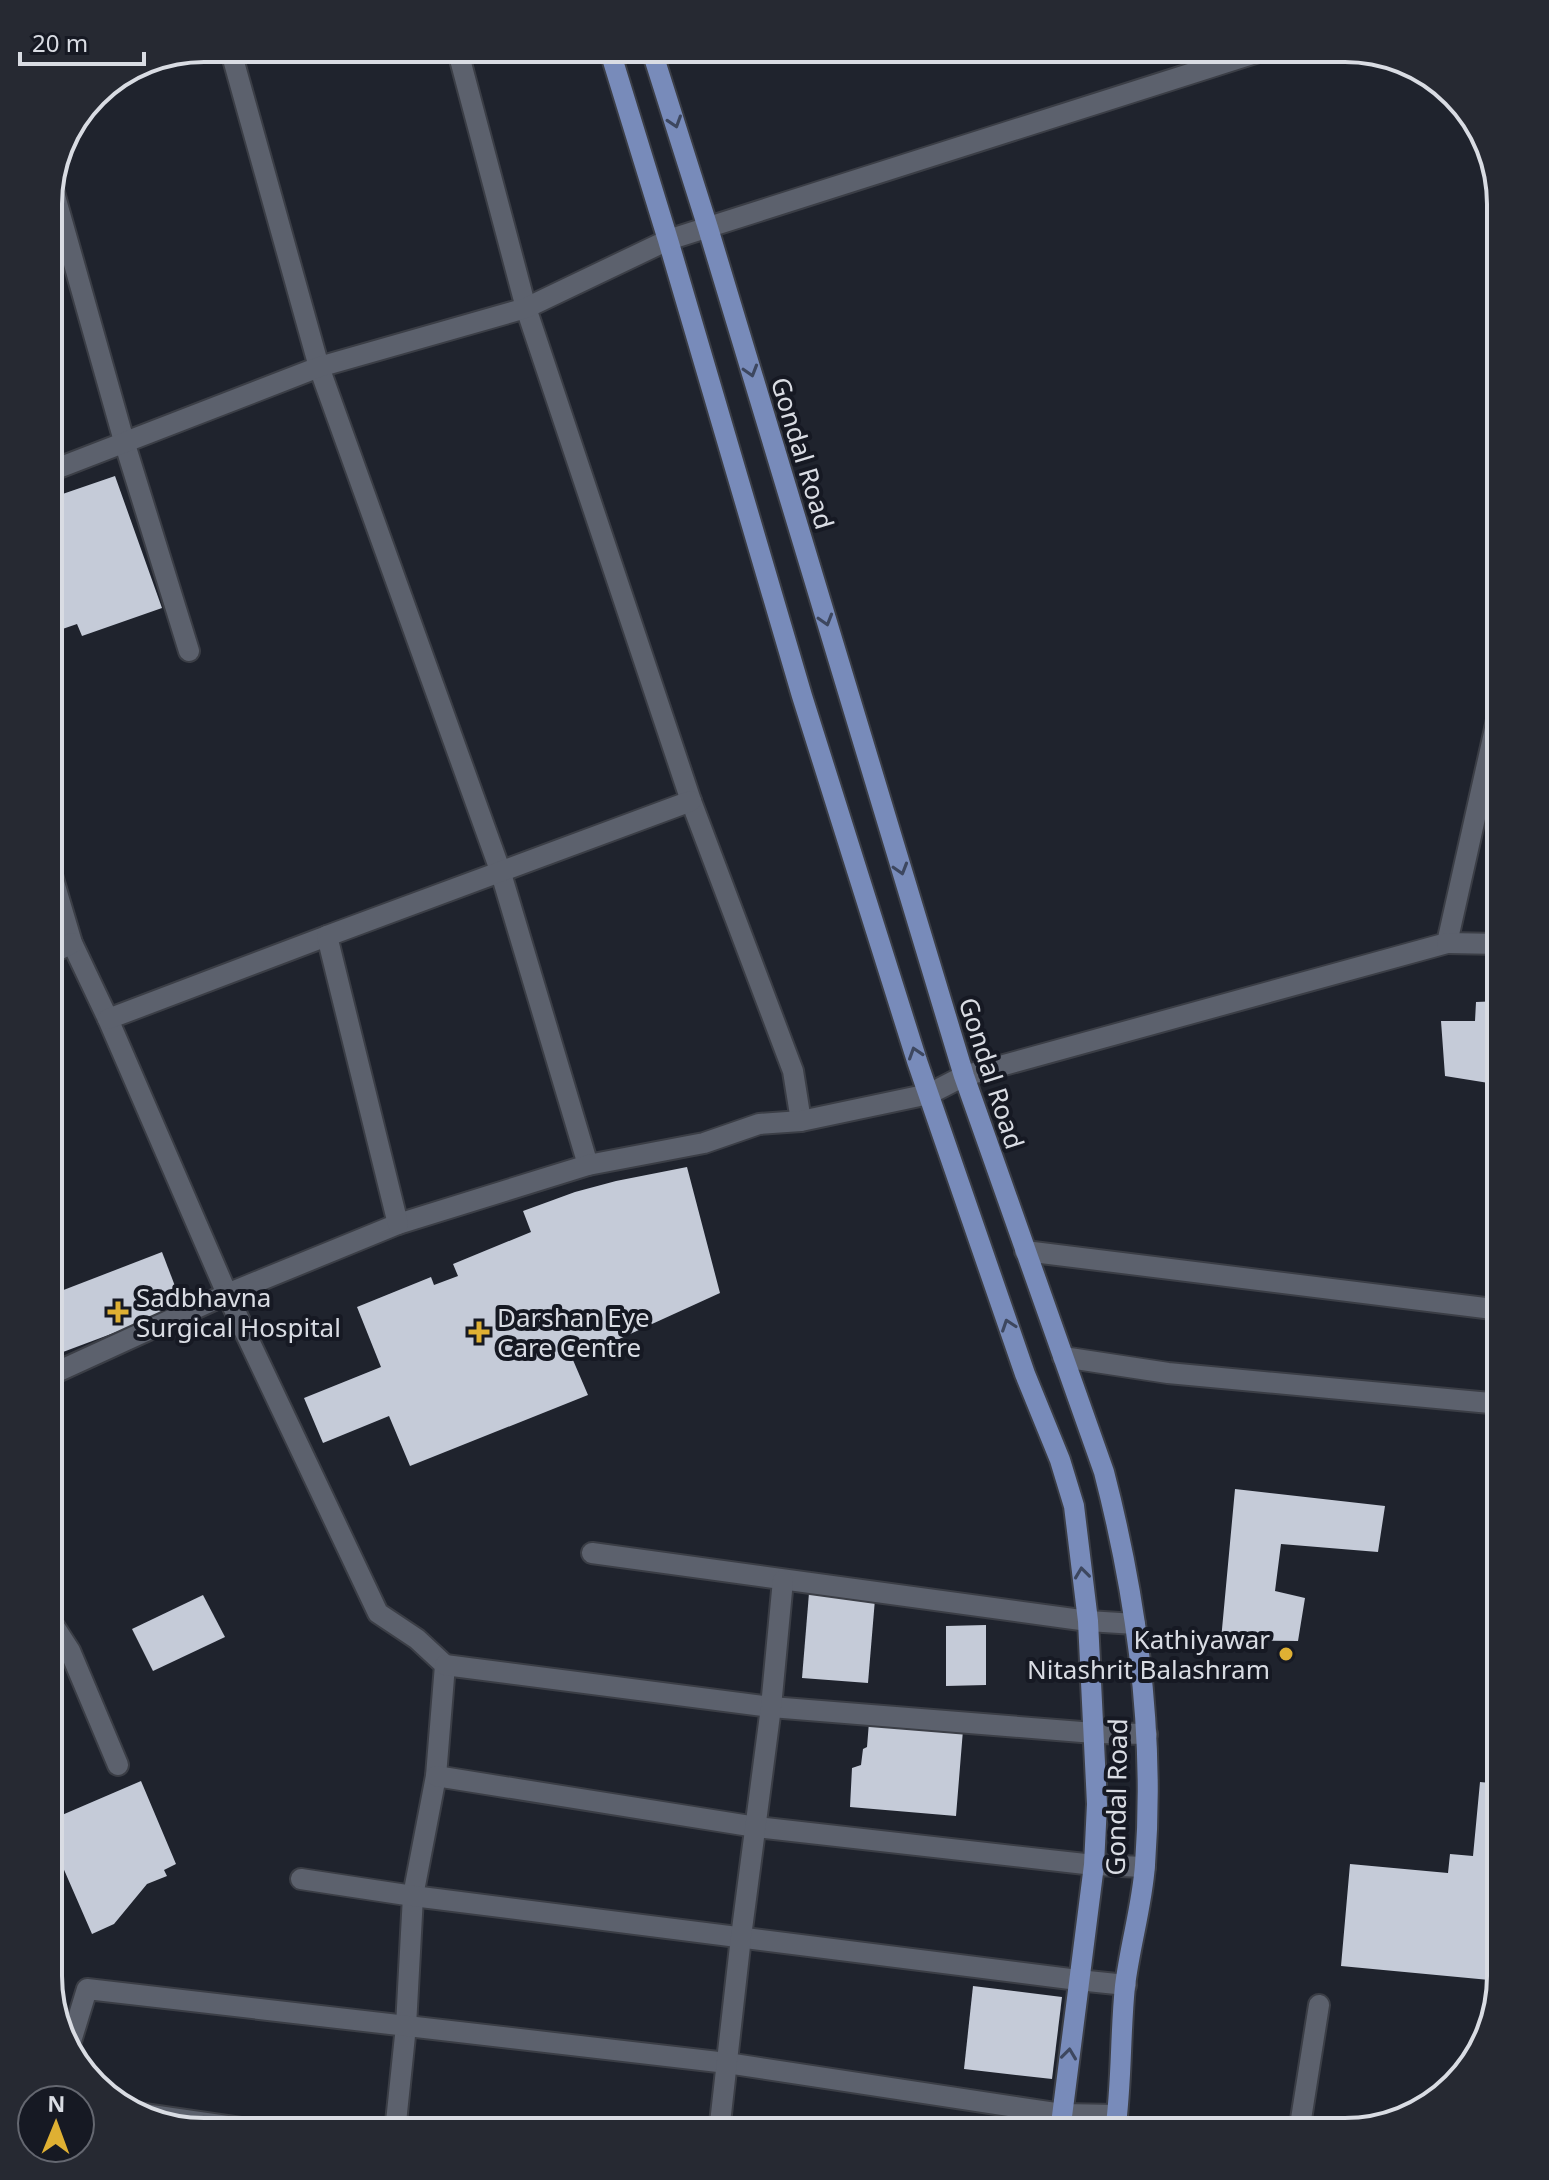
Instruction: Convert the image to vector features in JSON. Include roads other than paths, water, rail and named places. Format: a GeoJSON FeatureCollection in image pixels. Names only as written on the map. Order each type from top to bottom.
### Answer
{"type":"FeatureCollection","features":[{"type":"Feature","properties":{"kind":"main road","name":"Gondal Road"},"geometry":{"type":"LineString","coordinates":[[613,62],[802,696],[929,1094],[1074,1506],[1088,1621],[1097,1804],[1094,1865],[1062,2118]]}},
{"type":"Feature","properties":{"kind":"main road","name":"Gondal Road"},"geometry":{"type":"LineString","coordinates":[[655,62],[964,1076],[1104,1472],[1115,1517],[1135,1624],[1147,1734],[1145,1867],[1126,1985],[1116,2118]]}},
{"type":"Feature","properties":{"kind":"street"},"geometry":{"type":"LineString","coordinates":[[234,62],[319,367],[500,870],[588,1165]]}},
{"type":"Feature","properties":{"kind":"street"},"geometry":{"type":"LineString","coordinates":[[461,62],[526,308],[691,801],[793,1071],[801,1121]]}},
{"type":"Feature","properties":{"kind":"street"},"geometry":{"type":"LineString","coordinates":[[62,466],[319,367],[526,308],[668,240],[1227,62]]}},
{"type":"Feature","properties":{"kind":"street"},"geometry":{"type":"LineString","coordinates":[[62,221],[124,441],[189,651]]}},
{"type":"Feature","properties":{"kind":"street"},"geometry":{"type":"LineString","coordinates":[[1447,943],[1487,764]]}},
{"type":"Feature","properties":{"kind":"street"},"geometry":{"type":"LineString","coordinates":[[108,1019],[691,801]]}},
{"type":"Feature","properties":{"kind":"street"},"geometry":{"type":"LineString","coordinates":[[62,909],[72,943],[227,1294],[378,1613],[417,1639],[445,1665],[771,1707],[1094,1733],[1147,1734]]}},
{"type":"Feature","properties":{"kind":"street"},"geometry":{"type":"LineString","coordinates":[[327,936],[398,1224]]}},
{"type":"Feature","properties":{"kind":"street"},"geometry":{"type":"LineString","coordinates":[[62,948],[72,943]]}},
{"type":"Feature","properties":{"kind":"street"},"geometry":{"type":"LineString","coordinates":[[62,1370],[227,1294],[398,1224],[588,1165],[704,1143],[759,1124],[801,1121],[929,1094],[964,1076],[1447,943],[1487,944]]}},
{"type":"Feature","properties":{"kind":"street"},"geometry":{"type":"LineString","coordinates":[[1025,1251],[1487,1308]]}},
{"type":"Feature","properties":{"kind":"street"},"geometry":{"type":"LineString","coordinates":[[1063,1357],[1168,1373],[1487,1403]]}},
{"type":"Feature","properties":{"kind":"street"},"geometry":{"type":"LineString","coordinates":[[592,1553],[1088,1621],[1135,1624]]}},
{"type":"Feature","properties":{"kind":"street"},"geometry":{"type":"LineString","coordinates":[[721,2118],[771,1707],[783,1580]]}},
{"type":"Feature","properties":{"kind":"street"},"geometry":{"type":"LineString","coordinates":[[62,1639],[118,1765]]}},
{"type":"Feature","properties":{"kind":"street"},"geometry":{"type":"LineString","coordinates":[[396,2118],[406,2026],[413,1896],[436,1776],[445,1665]]}},
{"type":"Feature","properties":{"kind":"street"},"geometry":{"type":"LineString","coordinates":[[436,1776],[756,1827],[1094,1865],[1145,1867]]}},
{"type":"Feature","properties":{"kind":"street"},"geometry":{"type":"LineString","coordinates":[[301,1879],[413,1896],[1126,1985]]}},
{"type":"Feature","properties":{"kind":"street"},"geometry":{"type":"LineString","coordinates":[[74,2032],[87,1989],[727,2063],[1033,2118]]}},
{"type":"Feature","properties":{"kind":"street"},"geometry":{"type":"LineString","coordinates":[[1301,2118],[1319,2005]]}},
{"type":"Feature","properties":{"kind":"place","name":"Sadbhavna Surgical Hospital"},"geometry":{"type":"Point","coordinates":[118,1312]}},
{"type":"Feature","properties":{"kind":"place","name":"Darshan Eye Care Centre"},"geometry":{"type":"Point","coordinates":[479,1332]}},
{"type":"Feature","properties":{"kind":"place","name":"Kathiyawar Nitashrit Balashram"},"geometry":{"type":"Point","coordinates":[1286,1654]}}]}
